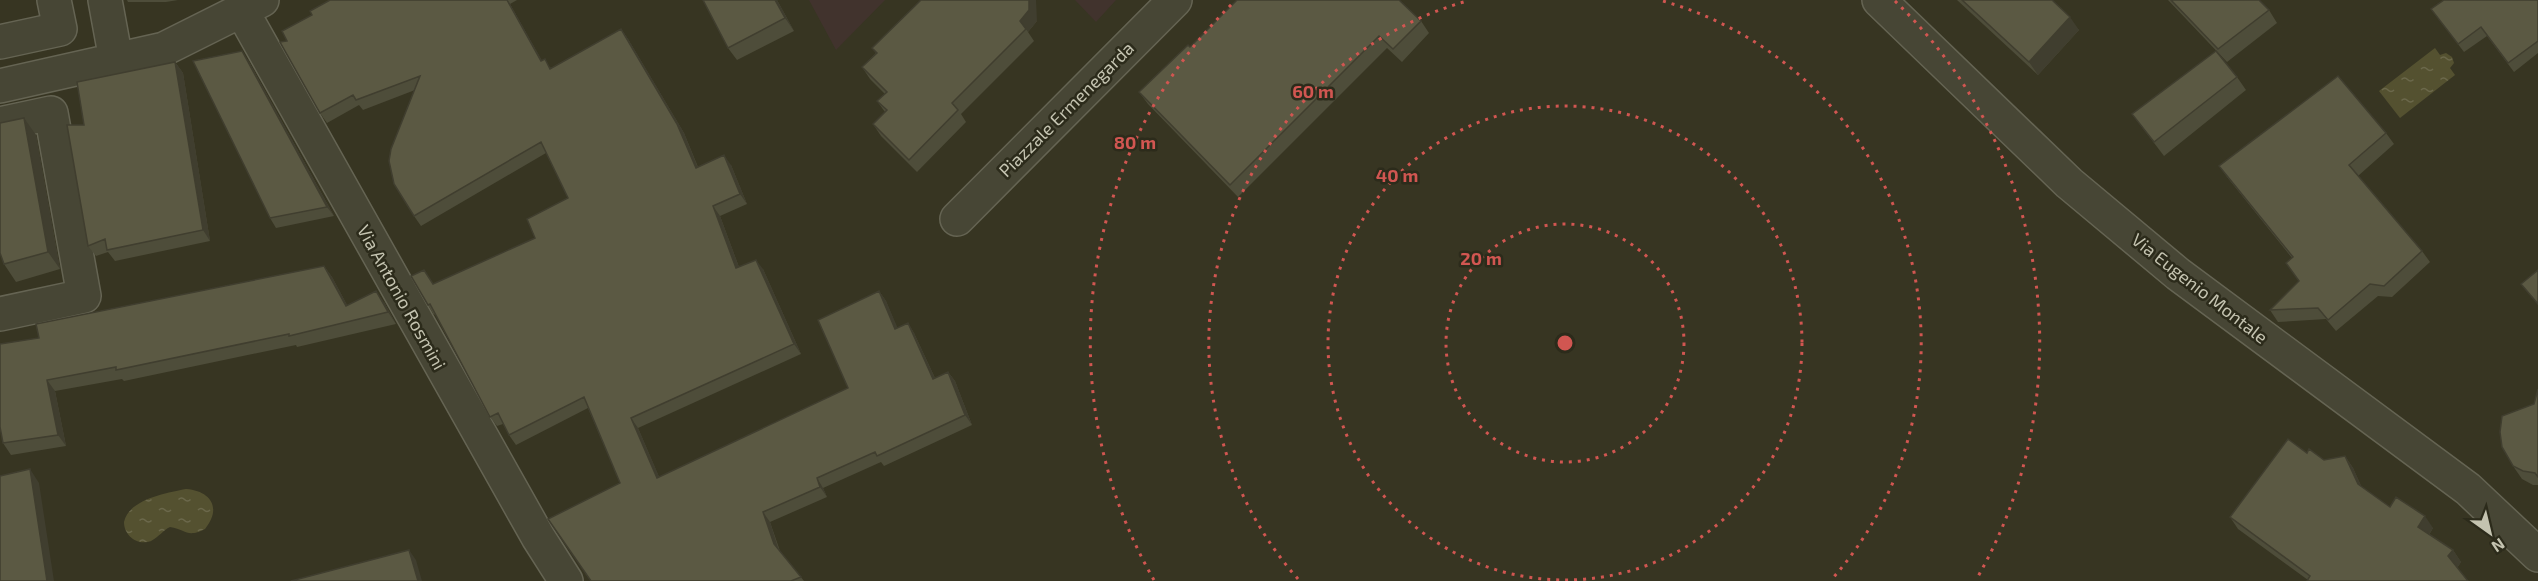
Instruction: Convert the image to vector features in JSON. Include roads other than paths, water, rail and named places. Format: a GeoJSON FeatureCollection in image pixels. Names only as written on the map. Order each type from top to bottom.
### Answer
{"type":"FeatureCollection","features":[{"type":"Feature","properties":{"kind":"street"},"geometry":{"type":"LineString","coordinates":[[0,42],[60,29],[54,0]]}},
{"type":"Feature","properties":{"kind":"street"},"geometry":{"type":"LineString","coordinates":[[105,0],[117,60]]}},
{"type":"Feature","properties":{"kind":"street","name":"Piazzale Ermenegarda"},"geometry":{"type":"LineString","coordinates":[[957,219],[1175,0]]}},
{"type":"Feature","properties":{"kind":"street","name":"Via Eugenio Montale"},"geometry":{"type":"LineString","coordinates":[[1879,0],[2068,183],[2178,274],[2468,489],[2538,555]]}},
{"type":"Feature","properties":{"kind":"street"},"geometry":{"type":"LineString","coordinates":[[0,82],[164,49],[252,5]]}},
{"type":"Feature","properties":{"kind":"street","name":"Via Antonio Rosmini"},"geometry":{"type":"LineString","coordinates":[[252,5],[532,527],[566,581]]}},
{"type":"Feature","properties":{"kind":"street"},"geometry":{"type":"LineString","coordinates":[[0,124],[51,113],[84,296],[0,314]]}},
{"type":"Feature","properties":{"kind":"water"},"geometry":{"type":"Polygon","coordinates":[[[2435,48],[2440,55],[2446,53],[2452,57],[2454,63],[2450,68],[2455,75],[2400,118],[2379,91],[2435,48]]]}},
{"type":"Feature","properties":{"kind":"water"},"geometry":{"type":"Polygon","coordinates":[[[186,489],[202,493],[211,502],[213,514],[205,529],[190,533],[170,527],[151,541],[146,542],[133,539],[126,532],[124,522],[127,514],[133,508],[150,498],[186,489]]]}}]}
